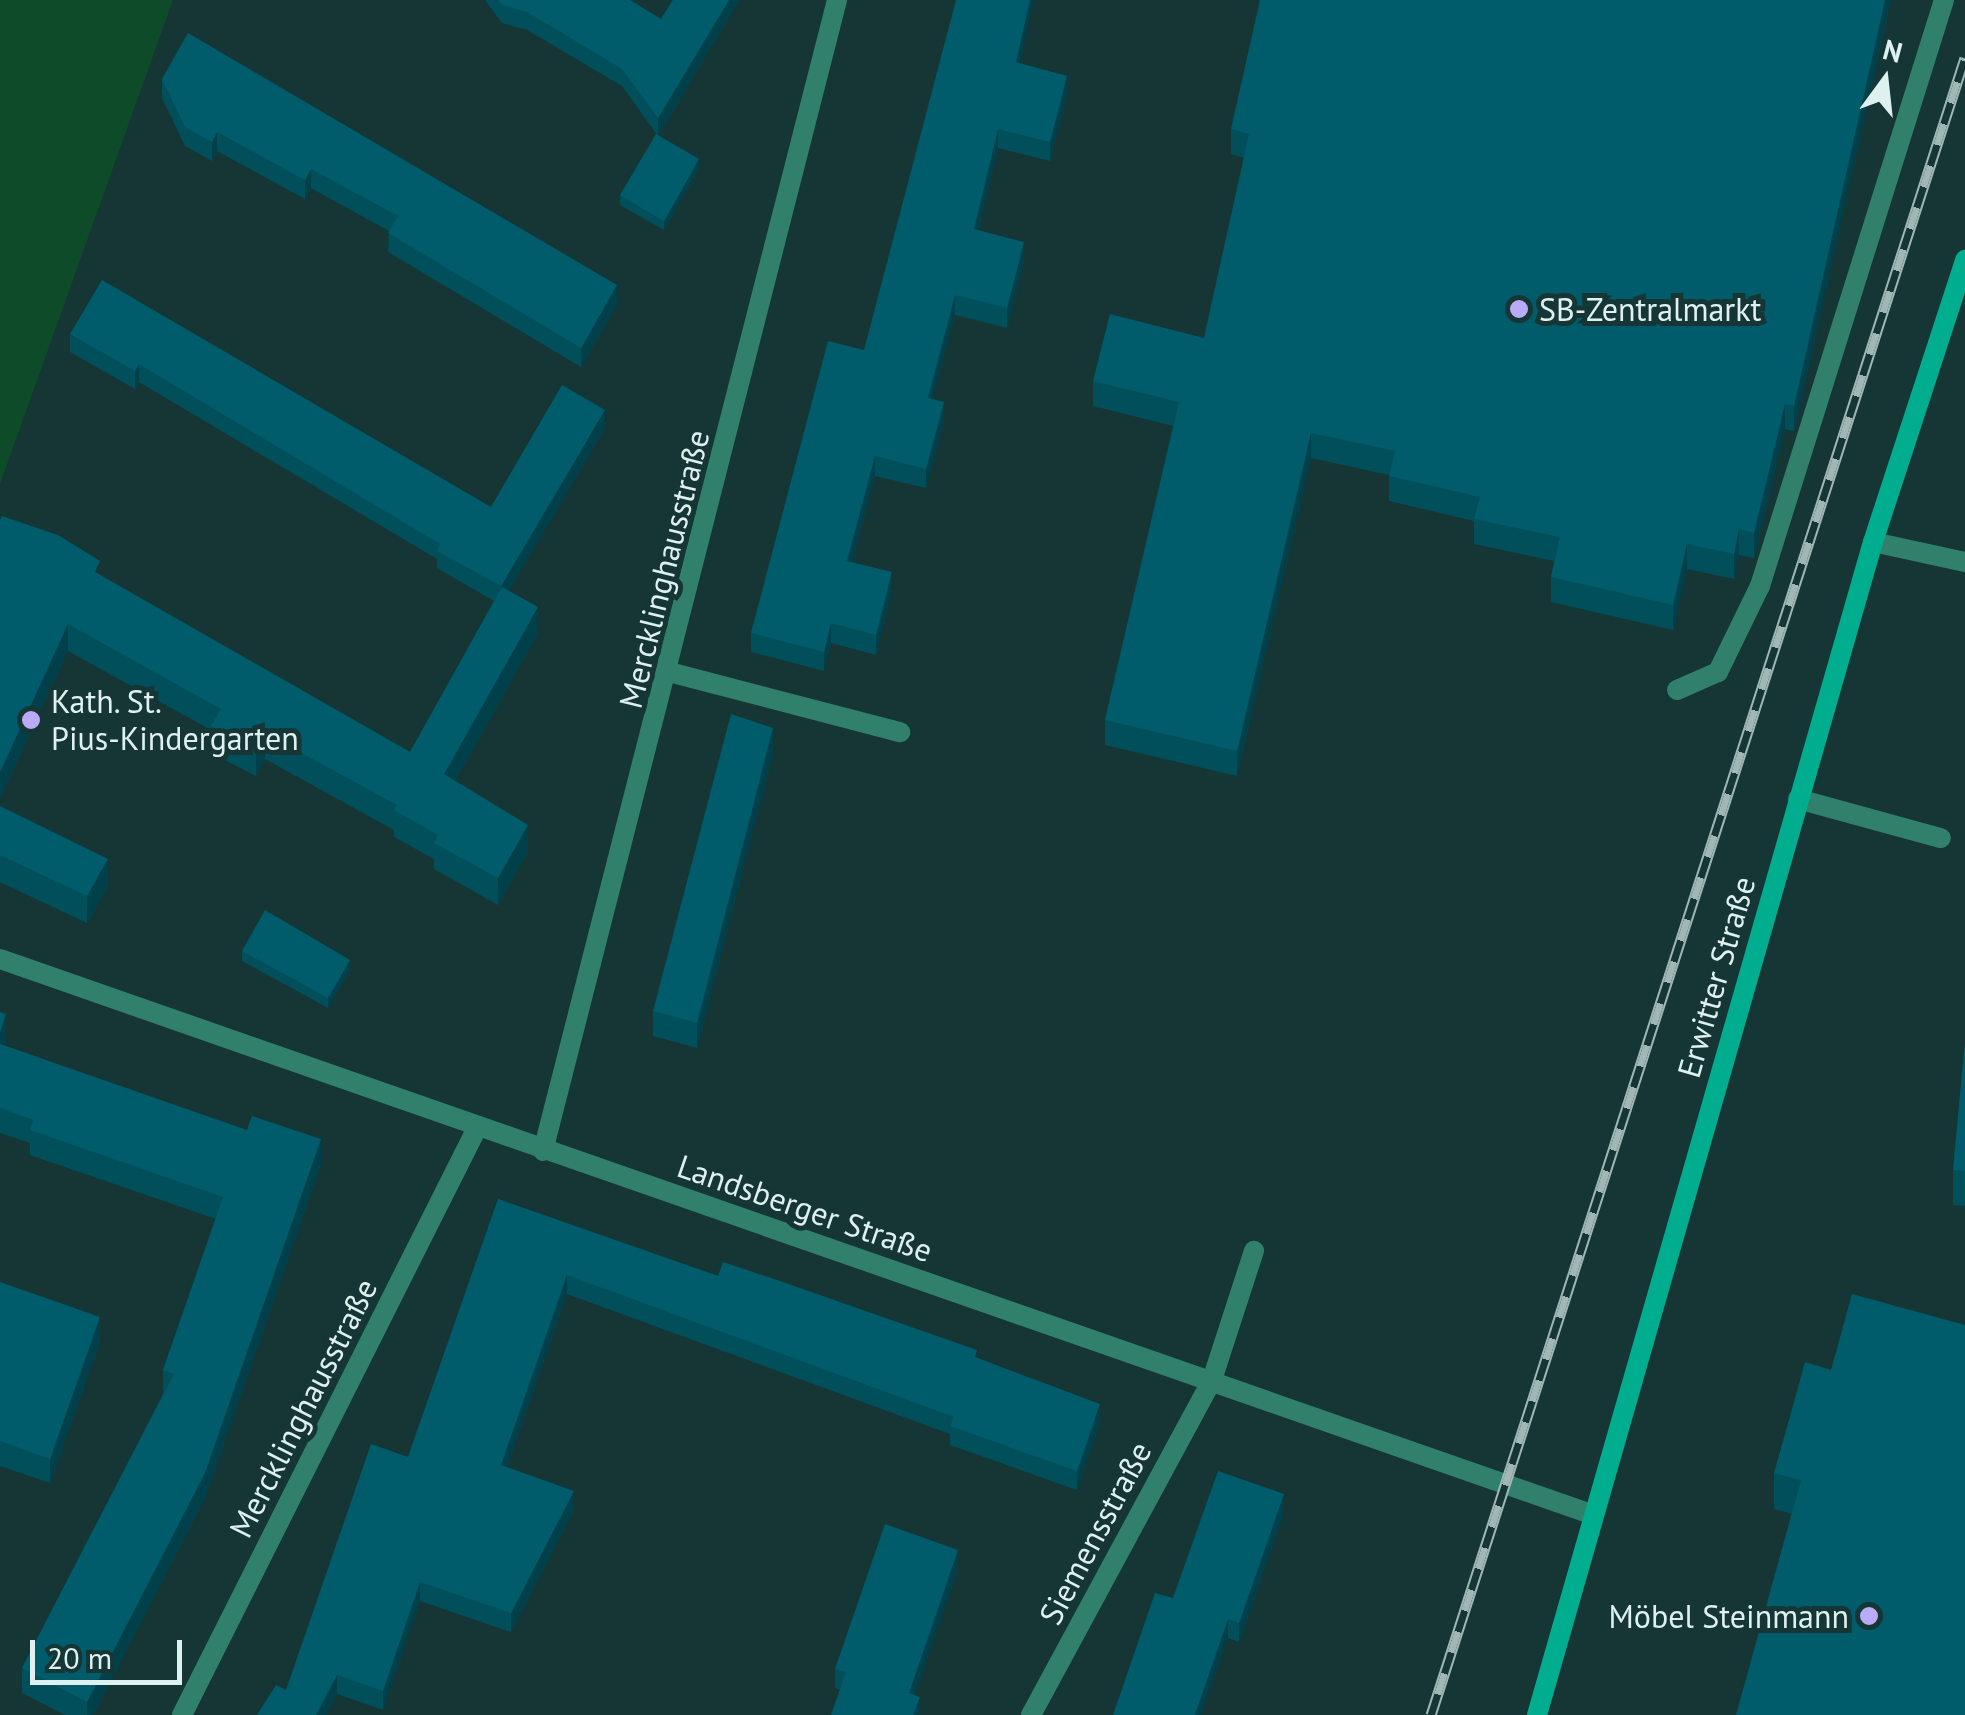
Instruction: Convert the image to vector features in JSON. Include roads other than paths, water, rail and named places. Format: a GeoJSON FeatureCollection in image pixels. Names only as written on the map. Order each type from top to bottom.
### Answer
{"type":"FeatureCollection","features":[{"type":"Feature","properties":{"kind":"main road","name":"Erwitter Straße"},"geometry":{"type":"LineString","coordinates":[[1537,1715],[1591,1514],[1873,542],[1965,260]]}},
{"type":"Feature","properties":{"kind":"street","name":"Mercklinghausstraße"},"geometry":{"type":"LineString","coordinates":[[543,1151],[670,672],[837,0]]}},
{"type":"Feature","properties":{"kind":"street"},"geometry":{"type":"LineString","coordinates":[[1677,690],[1718,672],[1760,586],[1944,0]]}},
{"type":"Feature","properties":{"kind":"street"},"geometry":{"type":"LineString","coordinates":[[1873,542],[1965,562]]}},
{"type":"Feature","properties":{"kind":"street"},"geometry":{"type":"LineString","coordinates":[[670,672],[900,732]]}},
{"type":"Feature","properties":{"kind":"street"},"geometry":{"type":"LineString","coordinates":[[1798,799],[1941,838]]}},
{"type":"Feature","properties":{"kind":"street","name":"Landsberger Straße"},"geometry":{"type":"LineString","coordinates":[[0,959],[1591,1514]]}},
{"type":"Feature","properties":{"kind":"street","name":"Mercklinghausstraße"},"geometry":{"type":"LineString","coordinates":[[182,1715],[478,1128]]}},
{"type":"Feature","properties":{"kind":"street","name":"Siemensstraße"},"geometry":{"type":"LineString","coordinates":[[1031,1715],[1212,1380],[1254,1251]]}},
{"type":"Feature","properties":{"kind":"railway"},"geometry":{"type":"LineString","coordinates":[[1431,1715],[1965,58]]}},
{"type":"Feature","properties":{"kind":"place","name":"SB-Zentralmarkt"},"geometry":{"type":"Point","coordinates":[1519,309]}},
{"type":"Feature","properties":{"kind":"place","name":"Kath. St. Pius-Kindergarten"},"geometry":{"type":"Point","coordinates":[31,720]}},
{"type":"Feature","properties":{"kind":"place","name":"Möbel Steinmann"},"geometry":{"type":"Point","coordinates":[1869,1616]}}]}
